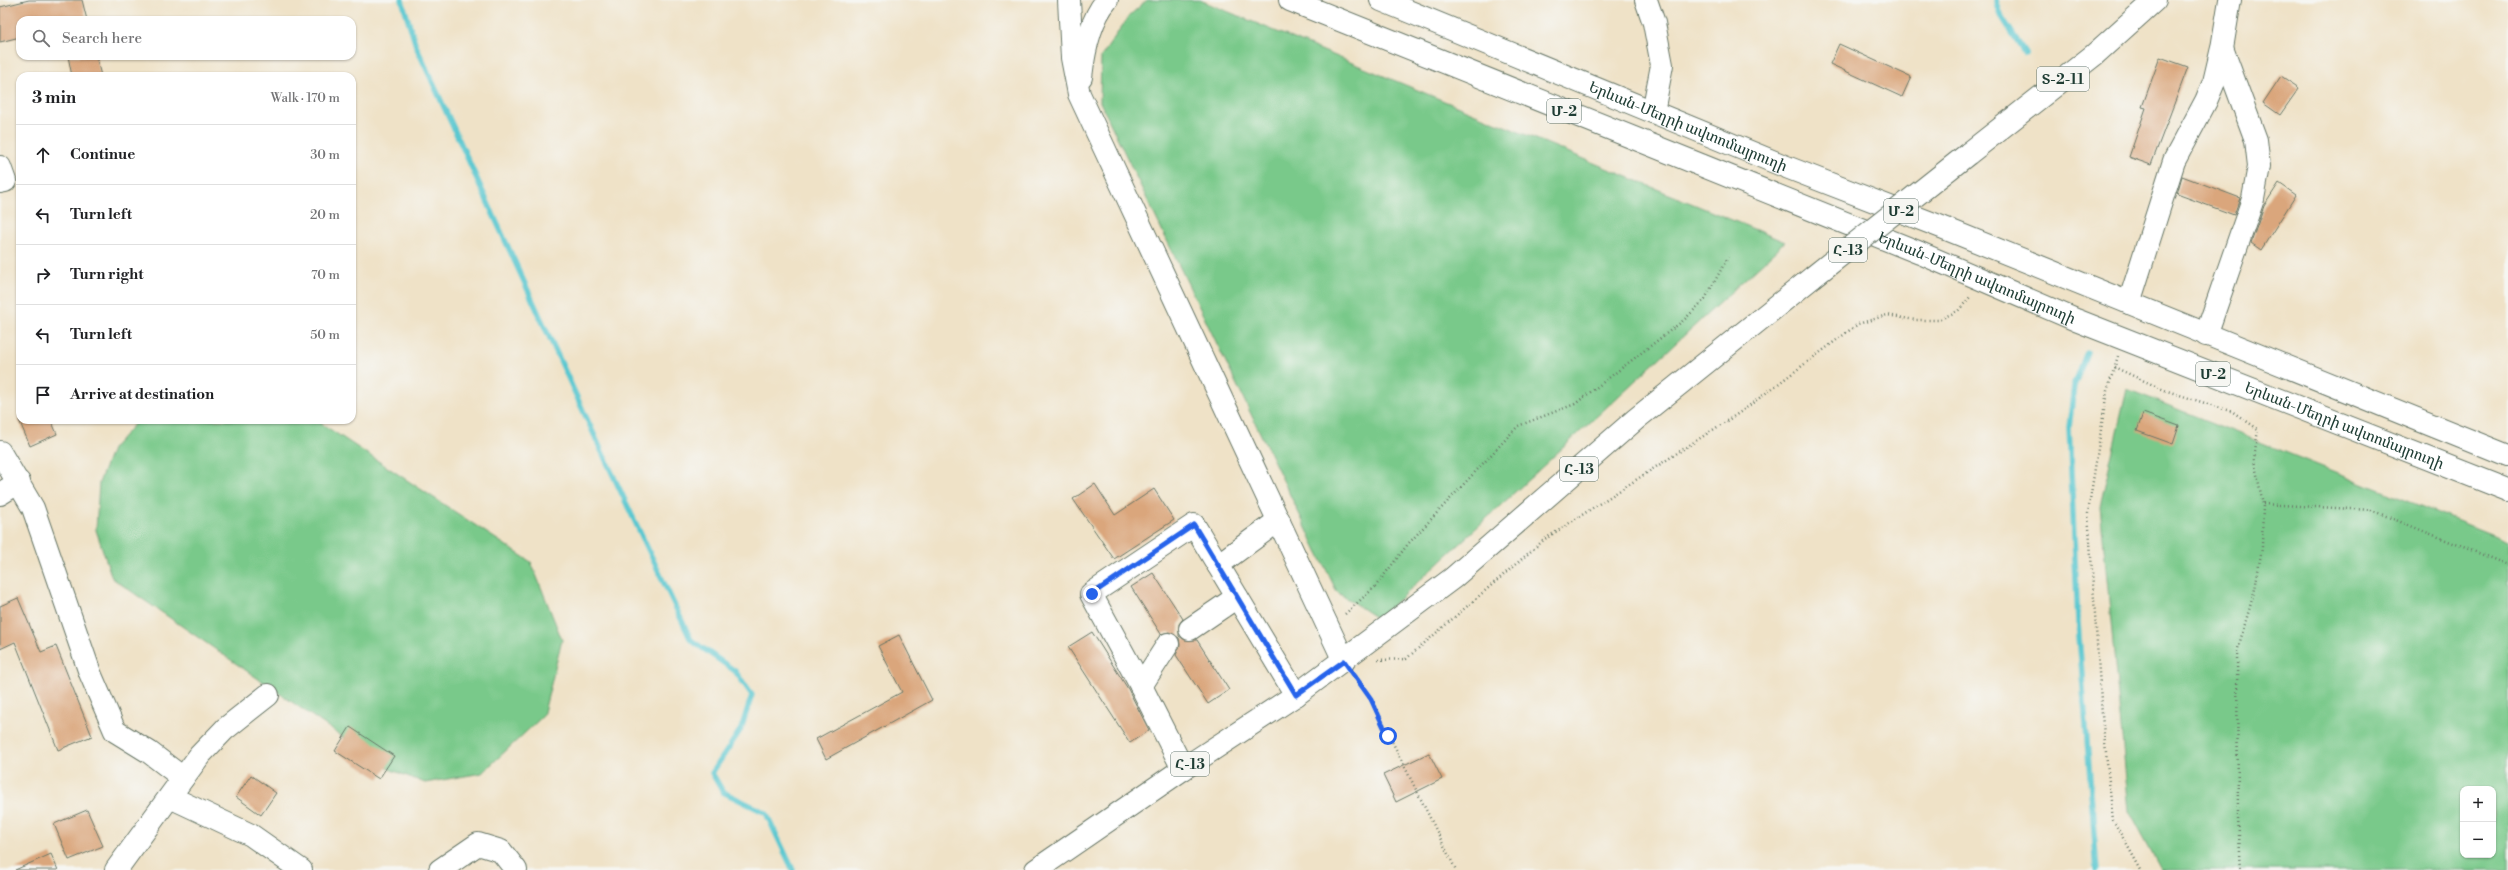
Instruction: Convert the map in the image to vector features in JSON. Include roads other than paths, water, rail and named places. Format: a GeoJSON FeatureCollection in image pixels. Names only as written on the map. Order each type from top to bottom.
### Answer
{"type":"FeatureCollection","features":[{"type":"Feature","properties":{"kind":"main road"},"geometry":{"type":"LineString","coordinates":[[1069,0],[1072,58],[1079,94],[1102,148],[1328,627],[1353,669]]}},
{"type":"Feature","properties":{"kind":"main road"},"geometry":{"type":"LineString","coordinates":[[1079,94],[1082,65],[1089,35],[1100,8],[1107,0]]}},
{"type":"Feature","properties":{"kind":"main road","name":"Երևան-Մեղրի ավտոմայրուղի"},"geometry":{"type":"LineString","coordinates":[[1290,0],[1984,281],[2123,339],[2508,490]]}},
{"type":"Feature","properties":{"kind":"main road","name":"Երևան-Մեղրի ավտոմայրուղի"},"geometry":{"type":"LineString","coordinates":[[1381,0],[1653,112],[2508,456]]}},
{"type":"Feature","properties":{"kind":"main road"},"geometry":{"type":"LineString","coordinates":[[1646,0],[1654,23],[1662,65],[1653,112]]}},
{"type":"Feature","properties":{"kind":"main road","name":"Տ-2-11"},"geometry":{"type":"LineString","coordinates":[[1883,222],[2094,55],[2155,0]]}},
{"type":"Feature","properties":{"kind":"main road"},"geometry":{"type":"LineString","coordinates":[[2129,303],[2174,162],[2206,101],[2222,48],[2230,0]]}},
{"type":"Feature","properties":{"kind":"main road"},"geometry":{"type":"LineString","coordinates":[[2206,335],[2253,199],[2259,166],[2256,140],[2222,48]]}},
{"type":"Feature","properties":{"kind":"main road","name":"Հ-13"},"geometry":{"type":"LineString","coordinates":[[1036,870],[1183,769],[1296,695],[1353,669],[1453,578],[1636,418],[1883,222]]}},
{"type":"Feature","properties":{"kind":"main road"},"geometry":{"type":"LineString","coordinates":[[0,452],[33,508],[57,583],[90,673],[115,731],[149,752],[183,778]]}},
{"type":"Feature","properties":{"kind":"main road"},"geometry":{"type":"LineString","coordinates":[[0,494],[19,482]]}},
{"type":"Feature","properties":{"kind":"main road"},"geometry":{"type":"LineString","coordinates":[[1218,565],[1278,520]]}},
{"type":"Feature","properties":{"kind":"main road"},"geometry":{"type":"LineString","coordinates":[[1183,769],[1092,594],[1194,525],[1296,695]]}},
{"type":"Feature","properties":{"kind":"main road"},"geometry":{"type":"LineString","coordinates":[[1190,629],[1237,597]]}},
{"type":"Feature","properties":{"kind":"main road"},"geometry":{"type":"LineString","coordinates":[[1141,686],[1168,644]]}},
{"type":"Feature","properties":{"kind":"main road"},"geometry":{"type":"LineString","coordinates":[[116,870],[200,755],[224,729],[268,695]]}},
{"type":"Feature","properties":{"kind":"main road"},"geometry":{"type":"LineString","coordinates":[[170,797],[250,834],[301,870]]}},
{"type":"Feature","properties":{"kind":"main road"},"geometry":{"type":"LineString","coordinates":[[440,870],[478,844],[501,851],[516,870]]}},
{"type":"Feature","properties":{"kind":"waterway"},"geometry":{"type":"LineString","coordinates":[[402,0],[416,46],[603,454],[691,640],[735,671],[752,695],[741,729],[712,773],[723,792],[766,813],[793,870]]}},
{"type":"Feature","properties":{"kind":"waterway"},"geometry":{"type":"LineString","coordinates":[[1996,0],[2002,17],[2025,53]]}},
{"type":"Feature","properties":{"kind":"waterway"},"geometry":{"type":"LineString","coordinates":[[2087,352],[2074,386],[2069,427],[2078,622],[2097,870]]}}]}
